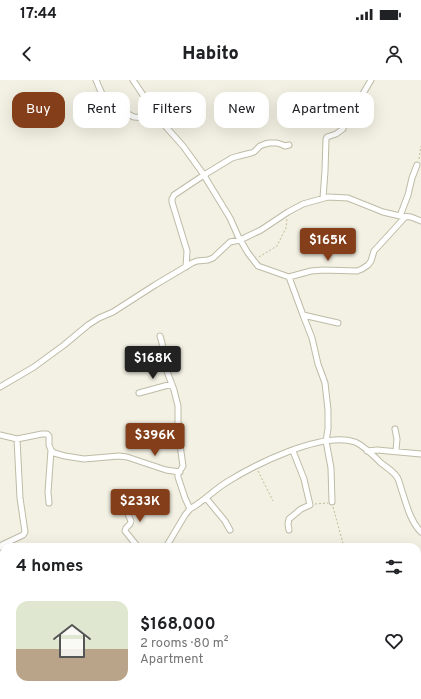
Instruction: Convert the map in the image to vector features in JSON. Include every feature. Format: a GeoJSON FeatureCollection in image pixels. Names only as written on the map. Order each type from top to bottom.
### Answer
{"type":"FeatureCollection","features":[{"type":"Feature","properties":{"kind":"street"},"geometry":{"type":"LineString","coordinates":[[96,80],[102,95],[108,104],[134,117],[138,117]]}},
{"type":"Feature","properties":{"kind":"street"},"geometry":{"type":"LineString","coordinates":[[133,80],[141,92]]}},
{"type":"Feature","properties":{"kind":"street"},"geometry":{"type":"LineString","coordinates":[[323,198],[326,139],[327,137],[336,134],[343,129],[348,110],[361,98],[371,80]]}},
{"type":"Feature","properties":{"kind":"street"},"geometry":{"type":"LineString","coordinates":[[167,128],[183,146],[204,175],[230,218],[240,240],[258,266],[289,277],[311,271],[357,271],[368,266],[374,251],[397,226],[402,216],[417,165]]}},
{"type":"Feature","properties":{"kind":"street"},"geometry":{"type":"LineString","coordinates":[[186,267],[187,251],[173,206],[172,199],[174,196],[232,158],[254,152],[260,146],[265,144],[277,143],[285,146],[289,145]]}},
{"type":"Feature","properties":{"kind":"street"},"geometry":{"type":"LineString","coordinates":[[0,387],[34,367],[99,318],[113,312],[155,285],[197,261],[213,258],[230,242],[240,240],[261,230],[303,204],[328,197],[348,198],[383,212],[411,217],[421,221]]}},
{"type":"Feature","properties":{"kind":"street"},"geometry":{"type":"LineString","coordinates":[[289,277],[312,338],[318,364],[326,383],[328,410],[328,429],[326,441],[331,468],[332,502]]}},
{"type":"Feature","properties":{"kind":"street"},"geometry":{"type":"LineString","coordinates":[[303,315],[338,323]]}},
{"type":"Feature","properties":{"kind":"street"},"geometry":{"type":"LineString","coordinates":[[160,336],[166,366],[178,406],[178,431],[183,466],[178,474],[178,477],[190,509]]}},
{"type":"Feature","properties":{"kind":"street"},"geometry":{"type":"LineString","coordinates":[[139,393],[172,384]]}},
{"type":"Feature","properties":{"kind":"street"},"geometry":{"type":"LineString","coordinates":[[395,429],[397,439],[396,451]]}},
{"type":"Feature","properties":{"kind":"street"},"geometry":{"type":"LineString","coordinates":[[0,435],[17,439],[42,434],[47,434],[49,436],[49,445],[51,450],[49,503]]}},
{"type":"Feature","properties":{"kind":"street"},"geometry":{"type":"LineString","coordinates":[[6,543],[23,535],[25,532],[20,498],[17,439]]}},
{"type":"Feature","properties":{"kind":"street"},"geometry":{"type":"LineString","coordinates":[[168,543],[190,509],[226,482],[256,466],[311,444],[326,441],[347,440],[357,443],[397,477],[412,519],[421,532]]}},
{"type":"Feature","properties":{"kind":"street"},"geometry":{"type":"LineString","coordinates":[[51,450],[54,453],[84,460],[119,456],[127,457],[145,462],[155,467],[180,472]]}},
{"type":"Feature","properties":{"kind":"street"},"geometry":{"type":"LineString","coordinates":[[289,530],[289,519],[301,509],[310,505],[307,488],[293,451]]}},
{"type":"Feature","properties":{"kind":"street"},"geometry":{"type":"LineString","coordinates":[[367,451],[396,451],[421,454]]}},
{"type":"Feature","properties":{"kind":"street"},"geometry":{"type":"LineString","coordinates":[[206,498],[230,530]]}},
{"type":"Feature","properties":{"kind":"street"},"geometry":{"type":"LineString","coordinates":[[124,505],[131,522],[125,531],[135,543]]}},
{"type":"Feature","properties":{"kind":"path"},"geometry":{"type":"LineString","coordinates":[[417,165],[421,146]]}},
{"type":"Feature","properties":{"kind":"path"},"geometry":{"type":"LineString","coordinates":[[254,261],[277,246],[286,228],[288,212]]}},
{"type":"Feature","properties":{"kind":"path"},"geometry":{"type":"LineString","coordinates":[[256,466],[273,501]]}},
{"type":"Feature","properties":{"kind":"path"},"geometry":{"type":"LineString","coordinates":[[310,505],[332,502],[343,543]]}}]}
